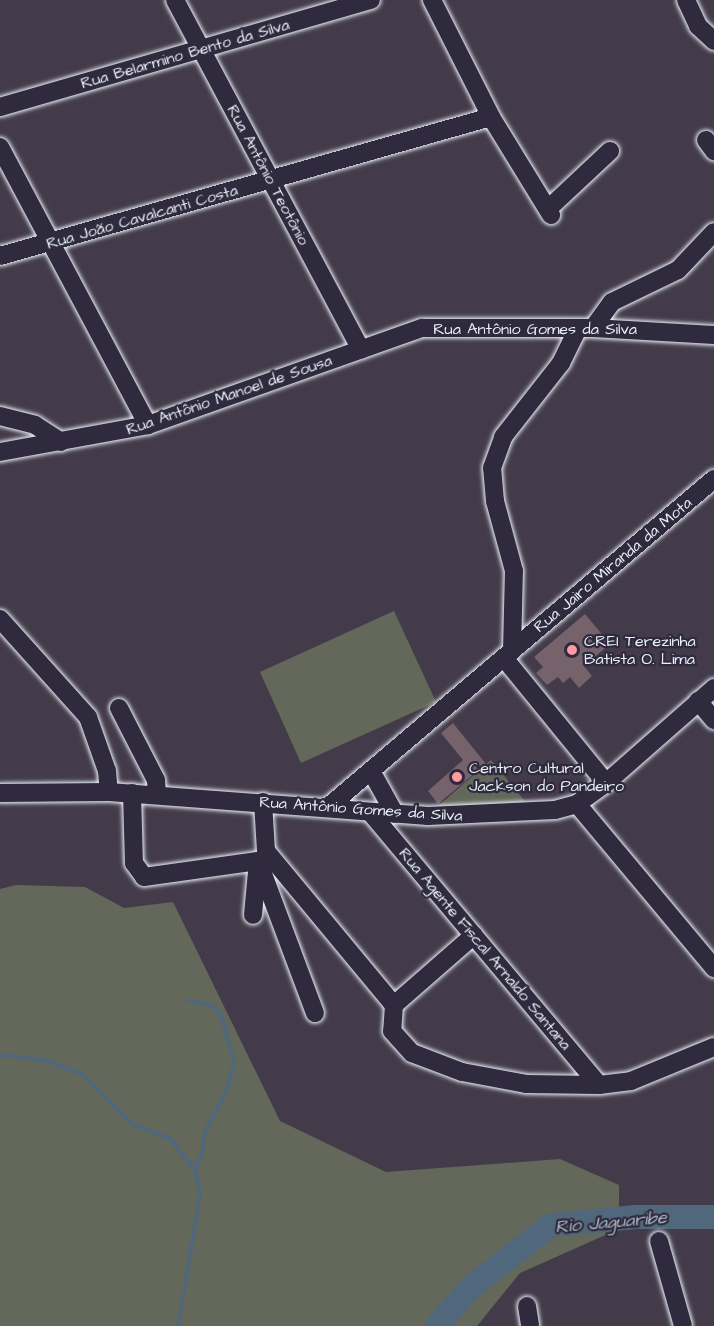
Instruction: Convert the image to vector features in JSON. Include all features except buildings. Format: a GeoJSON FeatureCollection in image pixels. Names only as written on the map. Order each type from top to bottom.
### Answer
{"type":"FeatureCollection","features":[{"type":"Feature","properties":{"kind":"street","name":"Rua Antônio Teotônio"},"geometry":{"type":"LineString","coordinates":[[175,0],[360,350]]}},
{"type":"Feature","properties":{"kind":"street","name":"Rua Belarmino Bento da Silva"},"geometry":{"type":"LineString","coordinates":[[0,107],[371,0]]}},
{"type":"Feature","properties":{"kind":"street"},"geometry":{"type":"LineString","coordinates":[[432,0],[491,117],[549,212],[610,152]]}},
{"type":"Feature","properties":{"kind":"street"},"geometry":{"type":"LineString","coordinates":[[686,0],[698,26],[714,41]]}},
{"type":"Feature","properties":{"kind":"street","name":"Rua João Cavalcanti Costa"},"geometry":{"type":"LineString","coordinates":[[0,256],[491,117]]}},
{"type":"Feature","properties":{"kind":"street"},"geometry":{"type":"LineString","coordinates":[[0,147],[148,425]]}},
{"type":"Feature","properties":{"kind":"street","name":"Rua Jairo Miranda da Mota"},"geometry":{"type":"LineString","coordinates":[[508,655],[514,572],[495,501],[492,468],[503,437],[586,328],[612,303],[678,270],[712,240]]}},
{"type":"Feature","properties":{"kind":"street","name":"Rua Antônio Gomes da Silva"},"geometry":{"type":"LineString","coordinates":[[360,350],[422,328],[586,328],[714,335]]}},
{"type":"Feature","properties":{"kind":"street","name":"Rua Antônio Manoel de Sousa"},"geometry":{"type":"LineString","coordinates":[[0,452],[148,425],[360,350]]}},
{"type":"Feature","properties":{"kind":"street"},"geometry":{"type":"LineString","coordinates":[[0,416],[35,425],[60,442]]}},
{"type":"Feature","properties":{"kind":"street","name":"Rua Jairo Miranda da Mota"},"geometry":{"type":"LineString","coordinates":[[328,807],[714,479]]}},
{"type":"Feature","properties":{"kind":"street"},"geometry":{"type":"LineString","coordinates":[[0,618],[88,717],[107,771],[109,792]]}},
{"type":"Feature","properties":{"kind":"street"},"geometry":{"type":"LineString","coordinates":[[508,655],[606,783]]}},
{"type":"Feature","properties":{"kind":"street","name":"Rua Antônio Gomes da Silva"},"geometry":{"type":"LineString","coordinates":[[0,793],[109,792],[328,807],[395,814],[488,816],[577,804],[606,783],[714,688]]}},
{"type":"Feature","properties":{"kind":"street"},"geometry":{"type":"LineString","coordinates":[[698,701],[714,720]]}},
{"type":"Feature","properties":{"kind":"street"},"geometry":{"type":"LineString","coordinates":[[119,708],[156,780],[158,795]]}},
{"type":"Feature","properties":{"kind":"street"},"geometry":{"type":"LineString","coordinates":[[371,771],[395,814]]}},
{"type":"Feature","properties":{"kind":"street"},"geometry":{"type":"LineString","coordinates":[[132,794],[134,863],[144,877],[262,856]]}},
{"type":"Feature","properties":{"kind":"street"},"geometry":{"type":"LineString","coordinates":[[253,915],[262,856],[262,802]]}},
{"type":"Feature","properties":{"kind":"street"},"geometry":{"type":"LineString","coordinates":[[577,804],[714,968]]}},
{"type":"Feature","properties":{"kind":"street","name":"Rua Agente Fiscal Arnaldo Santana"},"geometry":{"type":"LineString","coordinates":[[370,812],[599,1085]]}},
{"type":"Feature","properties":{"kind":"street"},"geometry":{"type":"LineString","coordinates":[[262,856],[394,1005],[393,1031],[398,1041],[427,1061],[495,1080],[599,1085],[641,1077],[714,1047]]}},
{"type":"Feature","properties":{"kind":"street"},"geometry":{"type":"LineString","coordinates":[[262,856],[315,1013]]}},
{"type":"Feature","properties":{"kind":"street"},"geometry":{"type":"LineString","coordinates":[[394,1005],[474,935]]}},
{"type":"Feature","properties":{"kind":"street"},"geometry":{"type":"LineString","coordinates":[[659,1241],[683,1326]]}},
{"type":"Feature","properties":{"kind":"street"},"geometry":{"type":"LineString","coordinates":[[527,1306],[530,1326]]}},
{"type":"Feature","properties":{"kind":"green space"},"geometry":{"type":"Polygon","coordinates":[[[394,611],[436,702],[301,763],[260,672],[394,611]]]}},
{"type":"Feature","properties":{"kind":"green space"},"geometry":{"type":"Polygon","coordinates":[[[491,760],[533,811],[429,814],[491,760]]]}},
{"type":"Feature","properties":{"kind":"green space"},"geometry":{"type":"Polygon","coordinates":[[[16,885],[85,887],[124,908],[173,902],[280,1121],[386,1172],[560,1159],[619,1185],[619,1229],[520,1273],[477,1326],[0,1326],[0,889],[16,885]]]}},
{"type":"Feature","properties":{"kind":"waterway"},"geometry":{"type":"LineString","coordinates":[[188,1001],[212,1005],[221,1015],[234,1061],[228,1088],[205,1131],[203,1151],[195,1170]]}},
{"type":"Feature","properties":{"kind":"waterway"},"geometry":{"type":"LineString","coordinates":[[0,1055],[44,1060],[83,1074],[132,1124],[169,1138],[195,1170],[200,1195],[178,1326]]}},
{"type":"Feature","properties":{"kind":"waterway","name":"Rio Jaguaribe"},"geometry":{"type":"LineString","coordinates":[[437,1326],[471,1287],[551,1225],[636,1217],[714,1217]]}},
{"type":"Feature","properties":{"kind":"place","name":"CREI Terezinha Batista O. Lima"},"geometry":{"type":"Point","coordinates":[572,650]}},
{"type":"Feature","properties":{"kind":"place","name":"Centro Cultural Jackson do Pandeiro"},"geometry":{"type":"Point","coordinates":[457,777]}}]}
